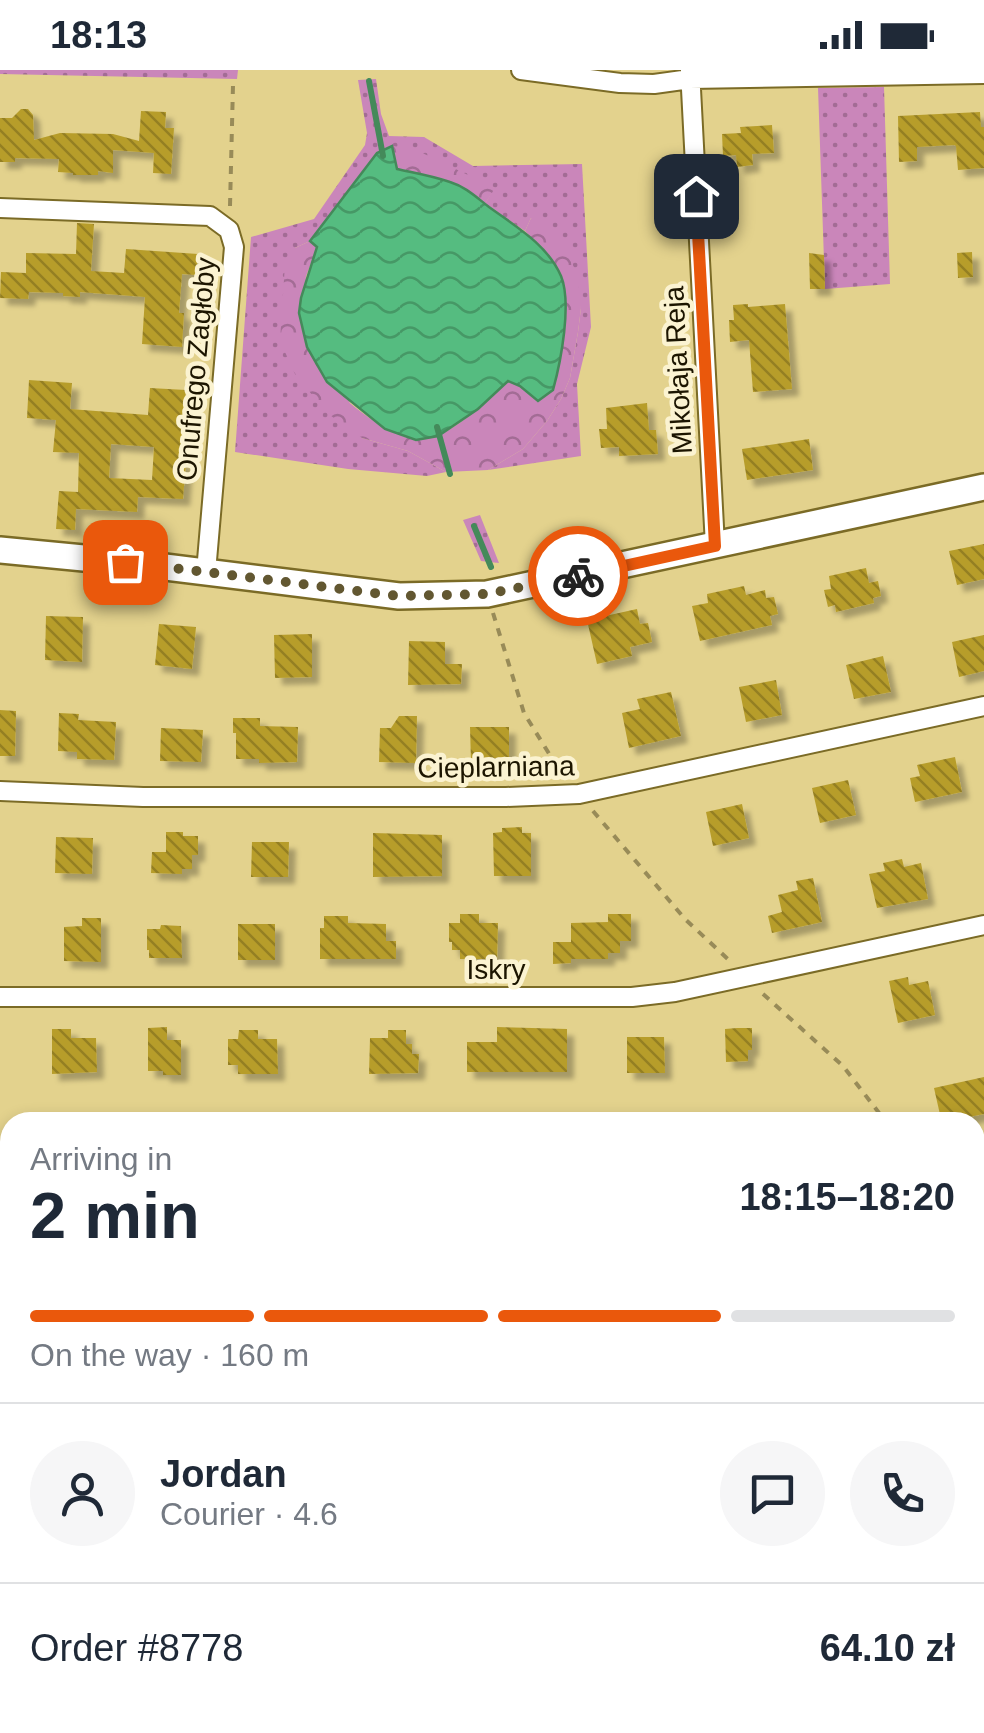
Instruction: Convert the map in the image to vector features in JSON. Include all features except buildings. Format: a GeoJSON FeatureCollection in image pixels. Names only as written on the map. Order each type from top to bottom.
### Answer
{"type":"FeatureCollection","features":[{"type":"Feature","properties":{"kind":"street"},"geometry":{"type":"LineString","coordinates":[[520,70],[620,84],[654,84],[690,74],[984,74]]}},
{"type":"Feature","properties":{"kind":"street","name":"Mikołaja Reja"},"geometry":{"type":"LineString","coordinates":[[690,74],[715,546]]}},
{"type":"Feature","properties":{"kind":"street"},"geometry":{"type":"LineString","coordinates":[[0,208],[210,216],[225,227]]}},
{"type":"Feature","properties":{"kind":"street","name":"Onufrego Zagłoby"},"geometry":{"type":"LineString","coordinates":[[206,572],[234,247],[225,227]]}},
{"type":"Feature","properties":{"kind":"street"},"geometry":{"type":"LineString","coordinates":[[0,550],[398,596],[487,594],[984,488]]}},
{"type":"Feature","properties":{"kind":"street","name":"Cieplarniana"},"geometry":{"type":"LineString","coordinates":[[0,791],[144,796],[579,794],[984,706]]}},
{"type":"Feature","properties":{"kind":"street","name":"Iskry"},"geometry":{"type":"LineString","coordinates":[[0,997],[632,997],[675,992],[984,925]]}},
{"type":"Feature","properties":{"kind":"path"},"geometry":{"type":"LineString","coordinates":[[225,227],[232,202],[233,85]]}},
{"type":"Feature","properties":{"kind":"path"},"geometry":{"type":"LineString","coordinates":[[487,594],[524,713],[564,778],[685,919],[843,1066],[878,1112]]}},
{"type":"Feature","properties":{"kind":"green space"},"geometry":{"type":"Polygon","coordinates":[[[0,70],[238,70],[237,79],[0,74],[0,70]]]}},
{"type":"Feature","properties":{"kind":"green space"},"geometry":{"type":"Polygon","coordinates":[[[376,79],[389,136],[424,137],[473,166],[582,164],[591,327],[577,384],[581,456],[488,470],[523,449],[561,399],[570,378],[581,308],[531,218],[525,231],[485,204],[494,188],[392,146],[377,154],[310,241],[295,248],[362,438],[408,451],[446,472],[427,476],[348,469],[235,452],[251,237],[314,219],[365,145],[367,133],[358,80],[376,79]]]}},
{"type":"Feature","properties":{"kind":"green space"},"geometry":{"type":"Polygon","coordinates":[[[884,87],[890,284],[825,289],[818,88],[884,87]]]}},
{"type":"Feature","properties":{"kind":"green space"},"geometry":{"type":"Polygon","coordinates":[[[392,146],[412,148],[495,188],[485,204],[455,185],[397,169],[392,146]]]}},
{"type":"Feature","properties":{"kind":"green space"},"geometry":{"type":"Polygon","coordinates":[[[531,218],[566,246],[577,276],[581,308],[570,378],[547,421],[523,449],[488,470],[446,472],[408,451],[362,438],[327,413],[295,374],[280,341],[285,264],[295,248],[310,241],[317,247],[301,298],[306,344],[325,377],[358,410],[398,433],[435,436],[464,420],[508,380],[520,386],[552,261],[525,231],[531,218]]]}},
{"type":"Feature","properties":{"kind":"green space"},"geometry":{"type":"Polygon","coordinates":[[[480,515],[499,563],[481,561],[463,520],[480,515]]]}},
{"type":"Feature","properties":{"kind":"water"},"geometry":{"type":"Polygon","coordinates":[[[392,146],[397,169],[461,187],[530,237],[555,265],[566,301],[553,390],[538,401],[508,381],[478,409],[438,436],[416,440],[385,429],[327,382],[307,347],[299,313],[317,247],[310,241],[377,153],[392,146]]]}},
{"type":"Feature","properties":{"kind":"waterway"},"geometry":{"type":"LineString","coordinates":[[369,81],[383,156]]}},
{"type":"Feature","properties":{"kind":"waterway"},"geometry":{"type":"LineString","coordinates":[[437,427],[450,474]]}},
{"type":"Feature","properties":{"kind":"waterway"},"geometry":{"type":"LineString","coordinates":[[474,526],[491,567]]}},
{"type":"Feature","properties":{"kind":"way so far"},"geometry":{"type":"LineString","coordinates":[[125,562],[398,596],[487,594],[578,576]]}},
{"type":"Feature","properties":{"kind":"route"},"geometry":{"type":"LineString","coordinates":[[578,576],[715,546],[696,196]]}}]}
